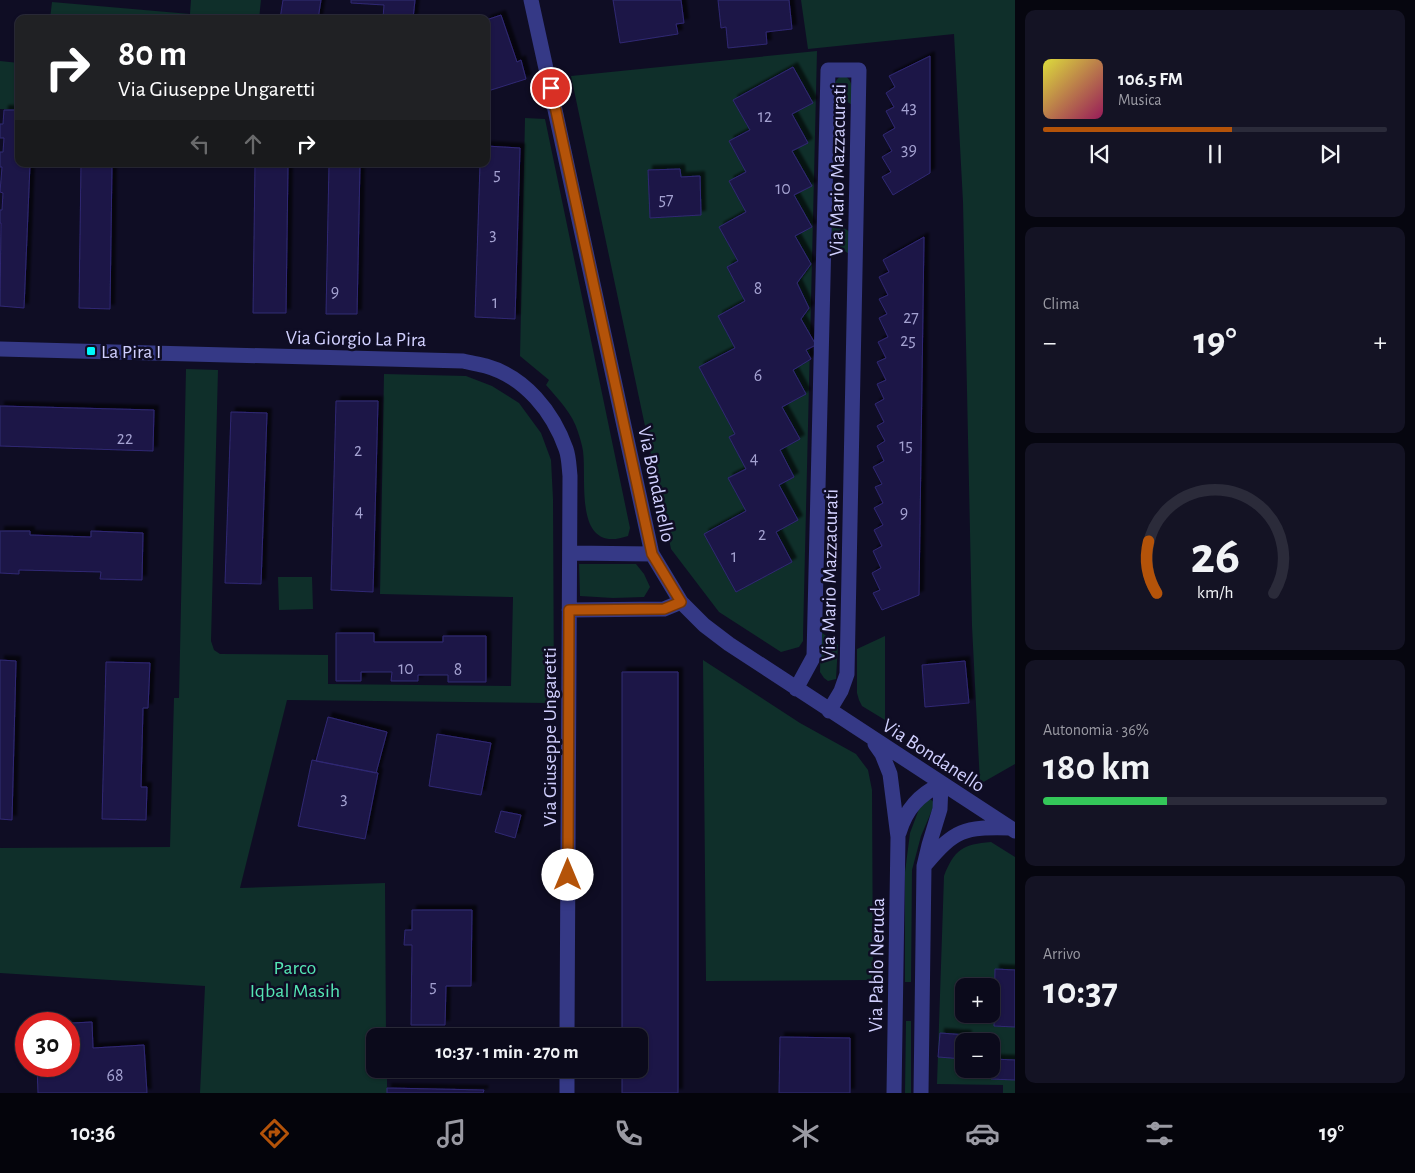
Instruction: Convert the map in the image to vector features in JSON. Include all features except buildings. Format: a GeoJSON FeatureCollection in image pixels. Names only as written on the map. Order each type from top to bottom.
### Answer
{"type":"FeatureCollection","features":[{"type":"Feature","properties":{"kind":"street","name":"Via Bondanello"},"geometry":{"type":"LineString","coordinates":[[531,0],[652,554],[681,602],[704,625],[796,689],[1013,830]]}},
{"type":"Feature","properties":{"kind":"street","name":"Via Mario Mazzacurati"},"geometry":{"type":"LineString","coordinates":[[796,689],[814,656],[828,70],[859,70],[847,674],[841,691],[830,711]]}},
{"type":"Feature","properties":{"kind":"street","name":"Via Giorgio La Pira"},"geometry":{"type":"LineString","coordinates":[[0,349],[464,361],[486,366],[504,373],[531,392],[544,406],[559,432],[567,451],[570,476],[571,553],[569,610]]}},
{"type":"Feature","properties":{"kind":"street"},"geometry":{"type":"LineString","coordinates":[[571,553],[652,554]]}},
{"type":"Feature","properties":{"kind":"street"},"geometry":{"type":"LineString","coordinates":[[569,610],[664,609],[681,602]]}},
{"type":"Feature","properties":{"kind":"street","name":"Via Giuseppe Ungaretti"},"geometry":{"type":"LineString","coordinates":[[567,1028],[569,610]]}},
{"type":"Feature","properties":{"kind":"street","name":"Via Pablo Neruda"},"geometry":{"type":"LineString","coordinates":[[871,738],[888,765],[898,837],[894,1093]]}},
{"type":"Feature","properties":{"kind":"street"},"geometry":{"type":"LineString","coordinates":[[921,1093],[924,866],[940,809],[941,784]]}},
{"type":"Feature","properties":{"kind":"street","name":"Via Pablo Neruda"},"geometry":{"type":"LineString","coordinates":[[898,837],[907,812],[915,801],[927,791],[941,784]]}},
{"type":"Feature","properties":{"kind":"street"},"geometry":{"type":"LineString","coordinates":[[924,866],[944,845],[960,832],[982,827],[1013,830]]}},
{"type":"Feature","properties":{"kind":"street"},"geometry":{"type":"LineString","coordinates":[[896,997],[923,997]]}},
{"type":"Feature","properties":{"kind":"street"},"geometry":{"type":"LineString","coordinates":[[567,1078],[567,1093]]}},
{"type":"Feature","properties":{"kind":"green space"},"geometry":{"type":"Polygon","coordinates":[[[191,0],[261,0],[259,15],[50,15],[52,2],[190,14],[191,0]]]}},
{"type":"Feature","properties":{"kind":"green space"},"geometry":{"type":"Polygon","coordinates":[[[801,0],[1015,0],[1015,764],[980,784],[972,626],[963,202],[954,34],[808,49],[801,0]]]}},
{"type":"Feature","properties":{"kind":"green space"},"geometry":{"type":"Polygon","coordinates":[[[817,51],[803,641],[799,647],[781,652],[719,612],[671,549],[571,76],[817,51]]]}},
{"type":"Feature","properties":{"kind":"green space"},"geometry":{"type":"Polygon","coordinates":[[[0,61],[15,63],[15,110],[0,109],[0,61]]]}},
{"type":"Feature","properties":{"kind":"green space"},"geometry":{"type":"Polygon","coordinates":[[[844,75],[851,84],[852,105],[834,93],[836,82],[844,75]]]}},
{"type":"Feature","properties":{"kind":"green space"},"geometry":{"type":"Polygon","coordinates":[[[525,118],[545,119],[630,528],[628,536],[610,539],[598,535],[591,525],[586,512],[584,496],[583,451],[576,425],[565,407],[546,385],[549,380],[520,356],[525,118]]]}},
{"type":"Feature","properties":{"kind":"green space"},"geometry":{"type":"Polygon","coordinates":[[[832,220],[850,232],[849,254],[832,242],[832,220]]]}},
{"type":"Feature","properties":{"kind":"green space","name":"Parco Iqbal Masih"},"geometry":{"type":"Polygon","coordinates":[[[186,369],[218,370],[211,641],[214,650],[220,654],[328,655],[328,684],[511,686],[513,597],[380,594],[384,374],[466,376],[492,386],[519,403],[541,433],[551,460],[553,499],[554,701],[547,703],[287,700],[240,888],[385,883],[386,1028],[366,1028],[366,1078],[387,1078],[387,1093],[200,1093],[205,986],[0,973],[0,848],[170,847],[174,698],[179,698],[186,369]]]}},
{"type":"Feature","properties":{"kind":"green space"},"geometry":{"type":"Polygon","coordinates":[[[579,564],[636,564],[644,574],[650,587],[644,597],[580,596],[579,564]]]}},
{"type":"Feature","properties":{"kind":"green space"},"geometry":{"type":"Polygon","coordinates":[[[278,577],[312,577],[313,609],[279,610],[278,577]]]}},
{"type":"Feature","properties":{"kind":"green space"},"geometry":{"type":"Polygon","coordinates":[[[821,632],[838,645],[836,679],[828,681],[820,672],[821,632]]]}},
{"type":"Feature","properties":{"kind":"green space"},"geometry":{"type":"Polygon","coordinates":[[[885,636],[885,720],[862,706],[859,700],[857,693],[857,649],[885,636]]]}},
{"type":"Feature","properties":{"kind":"green space"},"geometry":{"type":"Polygon","coordinates":[[[703,660],[800,723],[856,754],[868,770],[872,790],[873,980],[706,981],[703,660]]]}},
{"type":"Feature","properties":{"kind":"green space"},"geometry":{"type":"Polygon","coordinates":[[[930,799],[935,803],[921,836],[912,870],[911,982],[905,982],[905,872],[910,833],[922,801],[930,799]]]}},
{"type":"Feature","properties":{"kind":"green space"},"geometry":{"type":"Polygon","coordinates":[[[991,842],[1015,857],[1015,1093],[1003,1093],[1003,1085],[937,1084],[944,876],[956,854],[973,844],[991,842]]]}},
{"type":"Feature","properties":{"kind":"green space"},"geometry":{"type":"Polygon","coordinates":[[[906,1021],[911,1021],[911,1093],[905,1093],[906,1021]]]}},
{"type":"Feature","properties":{"kind":"place","name":"La Pira I"},"geometry":{"type":"Point","coordinates":[91,351]}},
{"type":"Feature","properties":{"kind":"route"},"geometry":{"type":"LineString","coordinates":[[551,88],[652,554],[681,602],[664,609],[569,610],[568,875]]}}]}
